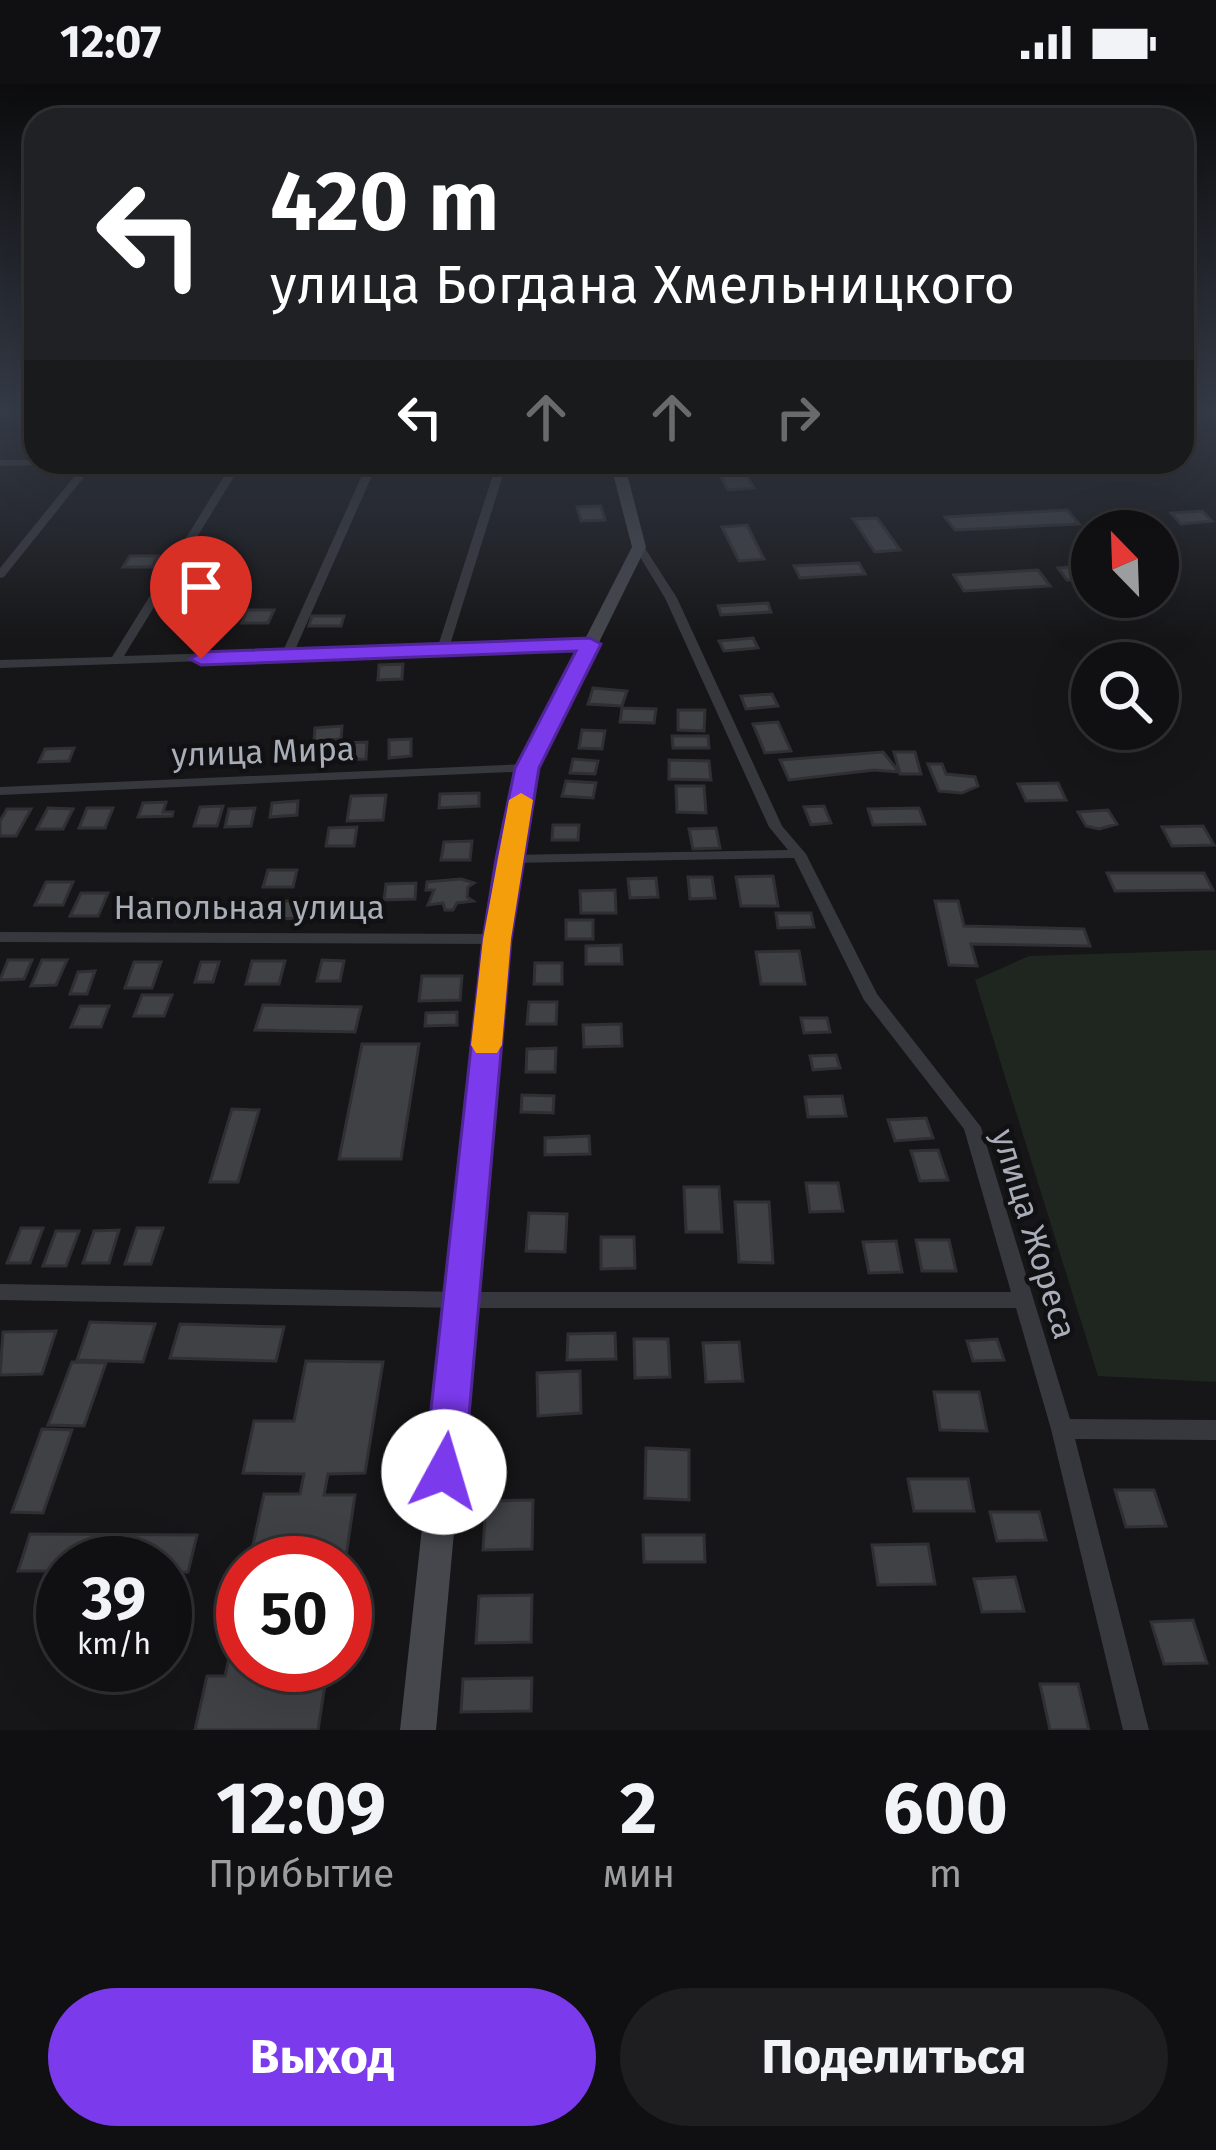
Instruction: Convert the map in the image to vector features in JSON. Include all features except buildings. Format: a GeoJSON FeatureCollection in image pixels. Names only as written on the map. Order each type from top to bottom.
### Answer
{"type":"FeatureCollection","features":[{"type":"Feature","properties":{"kind":"main road"},"geometry":{"type":"LineString","coordinates":[[418,1730],[497,939],[509,859],[527,768],[639,547],[623,487]]}},
{"type":"Feature","properties":{"kind":"street"},"geometry":{"type":"LineString","coordinates":[[0,575],[71,487]]}},
{"type":"Feature","properties":{"kind":"street"},"geometry":{"type":"LineString","coordinates":[[115,662],[223,487]]}},
{"type":"Feature","properties":{"kind":"street"},"geometry":{"type":"LineString","coordinates":[[287,656],[362,487]]}},
{"type":"Feature","properties":{"kind":"street"},"geometry":{"type":"LineString","coordinates":[[443,649],[494,487]]}},
{"type":"Feature","properties":{"kind":"street","name":"улица Жореса"},"geometry":{"type":"LineString","coordinates":[[639,547],[671,598],[776,827],[799,854],[870,996],[972,1126],[1062,1429],[1136,1730]]}},
{"type":"Feature","properties":{"kind":"street"},"geometry":{"type":"LineString","coordinates":[[0,664],[590,644]]}},
{"type":"Feature","properties":{"kind":"street","name":"улица Мира"},"geometry":{"type":"LineString","coordinates":[[0,790],[527,768]]}},
{"type":"Feature","properties":{"kind":"street"},"geometry":{"type":"LineString","coordinates":[[509,859],[799,854]]}},
{"type":"Feature","properties":{"kind":"street","name":"Напольная улица"},"geometry":{"type":"LineString","coordinates":[[0,938],[497,939]]}},
{"type":"Feature","properties":{"kind":"street"},"geometry":{"type":"LineString","coordinates":[[0,1292],[461,1300],[1024,1300]]}},
{"type":"Feature","properties":{"kind":"street"},"geometry":{"type":"LineString","coordinates":[[1062,1429],[1216,1430]]}},
{"type":"Feature","properties":{"kind":"shaded area"},"geometry":{"type":"Polygon","coordinates":[[[1216,950],[1216,1382],[1098,1376],[975,980],[1029,956],[1216,950]]]}},
{"type":"Feature","properties":{"kind":"slow traffic"},"geometry":{"type":"LineString","coordinates":[[487,1045],[497,939],[521,800]]}},
{"type":"Feature","properties":{"kind":"route"},"geometry":{"type":"LineString","coordinates":[[201,659],[590,644],[527,768],[509,859],[444,1472]]}}]}
